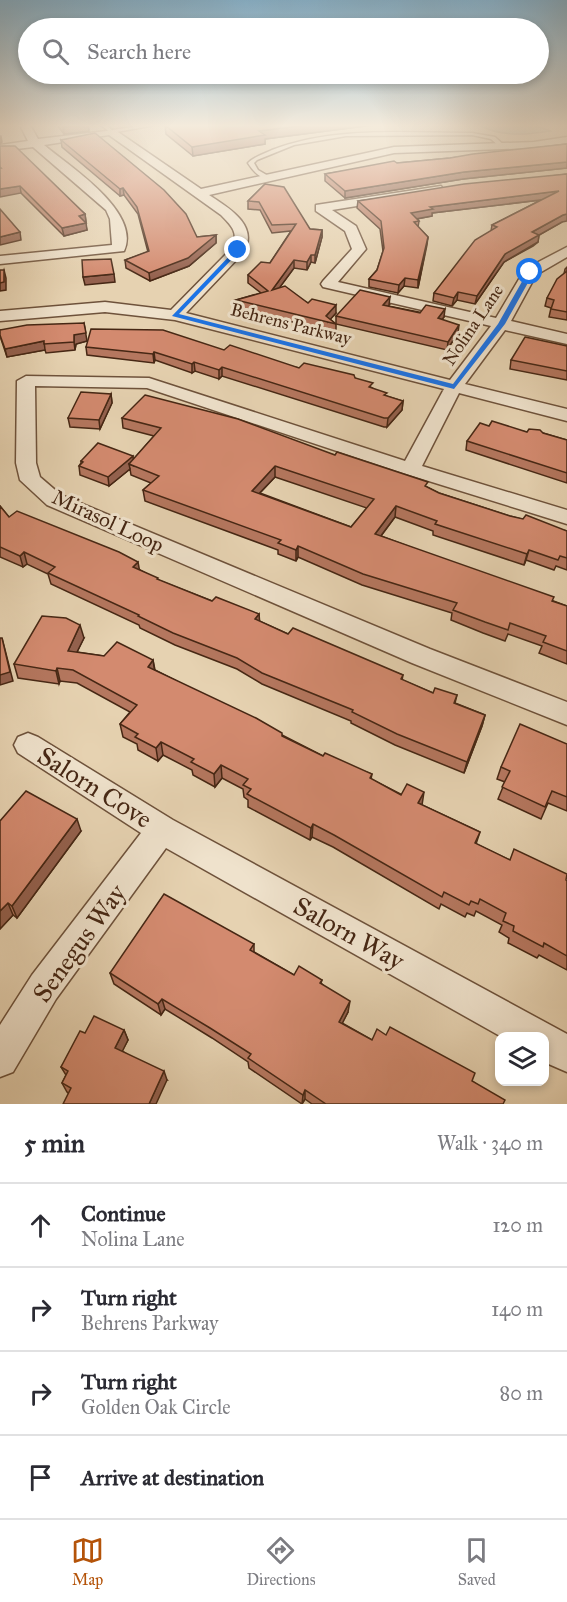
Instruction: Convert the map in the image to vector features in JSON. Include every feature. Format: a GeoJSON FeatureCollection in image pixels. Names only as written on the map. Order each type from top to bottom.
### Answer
{"type":"FeatureCollection","features":[{"type":"Feature","properties":{"kind":"street"},"geometry":{"type":"LineString","coordinates":[[0,260],[118,248],[117,219],[111,208],[74,177]]}},
{"type":"Feature","properties":{"kind":"street"},"geometry":{"type":"LineString","coordinates":[[175,315],[238,250],[242,241],[241,228],[238,224],[176,177]]}},
{"type":"Feature","properties":{"kind":"street"},"geometry":{"type":"LineString","coordinates":[[200,193],[275,177]]}},
{"type":"Feature","properties":{"kind":"street"},"geometry":{"type":"LineString","coordinates":[[452,187],[321,208],[351,229],[359,249],[328,284],[567,339]]}},
{"type":"Feature","properties":{"kind":"street","name":"Nolina Lane"},"geometry":{"type":"LineString","coordinates":[[410,470],[454,386],[501,324],[530,272],[567,251]]}},
{"type":"Feature","properties":{"kind":"street","name":"Behrens Parkway"},"geometry":{"type":"LineString","coordinates":[[0,316],[72,308],[105,307],[175,315],[567,415]]}},
{"type":"Feature","properties":{"kind":"street","name":"Mirasol Loop"},"geometry":{"type":"LineString","coordinates":[[567,517],[410,470],[148,383],[26,381],[26,463],[30,480],[54,500],[422,656],[567,714]]}},
{"type":"Feature","properties":{"kind":"street","name":"Salorn Cove"},"geometry":{"type":"LineString","coordinates":[[28,745],[162,830]]}},
{"type":"Feature","properties":{"kind":"street","name":"Salorn Way"},"geometry":{"type":"LineString","coordinates":[[162,830],[528,1032]]}},
{"type":"Feature","properties":{"kind":"street","name":"Senegus Way"},"geometry":{"type":"LineString","coordinates":[[0,1059],[44,987],[162,830]]}},
{"type":"Feature","properties":{"kind":"street"},"geometry":{"type":"LineString","coordinates":[[549,1045],[567,1054]]}},
{"type":"Feature","properties":{"kind":"building"},"geometry":{"type":"Polygon","coordinates":[[[0,177],[46,177],[85,214],[79,216],[86,223],[62,228],[20,186],[0,189],[0,177]]]}},
{"type":"Feature","properties":{"kind":"building"},"geometry":{"type":"Polygon","coordinates":[[[105,177],[148,177],[186,214],[197,237],[216,235],[188,258],[149,273],[125,260],[149,251],[137,207],[123,188],[120,189],[105,177]]]}},
{"type":"Feature","properties":{"kind":"building"},"geometry":{"type":"Polygon","coordinates":[[[328,177],[436,177],[345,191],[328,177]]]}},
{"type":"Feature","properties":{"kind":"building"},"geometry":{"type":"Polygon","coordinates":[[[541,177],[567,177],[567,214],[532,232],[539,235],[505,254],[477,296],[458,292],[454,298],[434,293],[475,240],[497,227],[492,225],[559,191],[430,207],[433,209],[411,213],[419,221],[414,222],[428,237],[418,280],[405,278],[399,285],[369,279],[377,270],[384,248],[381,221],[358,201],[464,184],[541,177]]]}},
{"type":"Feature","properties":{"kind":"building"},"geometry":{"type":"Polygon","coordinates":[[[265,184],[284,187],[310,229],[322,230],[315,255],[311,255],[307,262],[294,260],[272,290],[285,286],[308,303],[312,299],[336,305],[326,316],[336,324],[236,300],[268,291],[248,275],[261,262],[270,263],[296,224],[272,225],[259,202],[248,201],[265,184]]]}},
{"type":"Feature","properties":{"kind":"building"},"geometry":{"type":"Polygon","coordinates":[[[0,209],[20,232],[0,237],[0,209]]]}},
{"type":"Feature","properties":{"kind":"building"},"geometry":{"type":"Polygon","coordinates":[[[111,259],[114,274],[83,277],[82,260],[111,259]]]}},
{"type":"Feature","properties":{"kind":"building"},"geometry":{"type":"Polygon","coordinates":[[[0,270],[4,270],[4,282],[0,283],[0,270]]]}},
{"type":"Feature","properties":{"kind":"building"},"geometry":{"type":"Polygon","coordinates":[[[567,271],[567,312],[551,309],[554,300],[547,298],[557,279],[567,271]]]}},
{"type":"Feature","properties":{"kind":"building"},"geometry":{"type":"Polygon","coordinates":[[[360,290],[390,297],[383,305],[420,313],[426,305],[445,309],[438,318],[459,325],[448,342],[336,316],[360,290]]]}},
{"type":"Feature","properties":{"kind":"building"},"geometry":{"type":"Polygon","coordinates":[[[84,323],[86,333],[74,335],[74,342],[44,344],[44,341],[5,349],[0,335],[0,330],[27,325],[84,323]]]}},
{"type":"Feature","properties":{"kind":"building"},"geometry":{"type":"Polygon","coordinates":[[[91,329],[163,330],[224,350],[230,345],[299,368],[304,363],[354,375],[355,378],[373,383],[369,387],[387,393],[384,395],[403,401],[388,418],[384,418],[222,367],[219,370],[154,352],[153,354],[86,347],[91,329]]]}},
{"type":"Feature","properties":{"kind":"building"},"geometry":{"type":"Polygon","coordinates":[[[525,337],[567,346],[567,371],[511,360],[525,337]]]}},
{"type":"Feature","properties":{"kind":"building"},"geometry":{"type":"Polygon","coordinates":[[[81,392],[111,394],[99,420],[68,418],[81,392]]]}},
{"type":"Feature","properties":{"kind":"building"},"geometry":{"type":"Polygon","coordinates":[[[145,395],[238,419],[335,455],[337,452],[428,482],[425,486],[439,493],[510,516],[523,519],[526,515],[567,531],[567,558],[560,556],[558,560],[529,550],[527,554],[435,524],[437,521],[396,506],[375,534],[554,597],[552,601],[567,606],[567,651],[543,642],[546,636],[510,623],[508,630],[485,622],[453,610],[457,603],[363,574],[298,546],[296,550],[278,543],[281,540],[143,490],[159,476],[129,464],[161,428],[122,418],[145,395]],[[275,466],[252,491],[351,527],[374,499],[275,466]]]}},
{"type":"Feature","properties":{"kind":"building"},"geometry":{"type":"Polygon","coordinates":[[[492,421],[527,432],[529,429],[540,430],[567,440],[567,473],[467,441],[480,423],[489,426],[492,421]]]}},
{"type":"Feature","properties":{"kind":"building"},"geometry":{"type":"Polygon","coordinates":[[[98,443],[133,456],[108,477],[79,466],[98,443]]]}},
{"type":"Feature","properties":{"kind":"building"},"geometry":{"type":"Polygon","coordinates":[[[0,506],[9,517],[17,511],[119,552],[138,562],[133,567],[157,579],[212,601],[216,597],[259,614],[255,619],[288,634],[293,628],[403,675],[401,679],[433,693],[435,688],[457,695],[454,703],[485,715],[467,762],[397,734],[352,712],[353,710],[262,673],[237,658],[173,633],[48,573],[55,567],[24,552],[20,556],[0,547],[0,506]]]}},
{"type":"Feature","properties":{"kind":"building"},"geometry":{"type":"Polygon","coordinates":[[[42,616],[66,618],[80,625],[68,651],[104,656],[117,642],[153,660],[148,667],[256,718],[282,733],[282,736],[323,756],[325,753],[372,774],[370,778],[401,795],[407,784],[424,792],[418,803],[480,832],[475,843],[510,860],[514,849],[567,874],[567,956],[544,943],[543,947],[513,931],[514,926],[503,921],[506,913],[480,899],[478,904],[471,901],[469,905],[444,892],[442,897],[334,835],[313,824],[311,828],[247,794],[251,789],[243,785],[248,779],[221,765],[214,774],[191,762],[194,759],[161,742],[156,748],[135,737],[138,734],[120,724],[137,705],[73,670],[57,668],[56,671],[14,664],[42,616]]]}},
{"type":"Feature","properties":{"kind":"building"},"geometry":{"type":"Polygon","coordinates":[[[0,638],[2,638],[10,672],[0,675],[0,638]]]}},
{"type":"Feature","properties":{"kind":"building"},"geometry":{"type":"Polygon","coordinates":[[[520,724],[567,744],[567,797],[552,791],[545,807],[502,787],[510,771],[501,767],[520,724]]]}},
{"type":"Feature","properties":{"kind":"building"},"geometry":{"type":"Polygon","coordinates":[[[26,791],[77,819],[12,906],[8,903],[0,911],[0,821],[26,791]]]}},
{"type":"Feature","properties":{"kind":"building"},"geometry":{"type":"Polygon","coordinates":[[[164,894],[254,944],[250,950],[294,975],[299,966],[322,980],[320,983],[350,1001],[339,1022],[372,1040],[377,1029],[386,1035],[390,1027],[475,1073],[472,1081],[505,1100],[503,1104],[326,1104],[305,1090],[303,1095],[248,1058],[251,1054],[210,1028],[162,999],[158,1004],[110,973],[164,894]]]}},
{"type":"Feature","properties":{"kind":"building"},"geometry":{"type":"Polygon","coordinates":[[[94,1016],[124,1030],[115,1048],[164,1071],[149,1104],[63,1104],[71,1088],[62,1083],[68,1071],[61,1067],[80,1031],[85,1033],[94,1016]]]}},
{"type":"Feature","properties":{"kind":"route"},"geometry":{"type":"LineString","coordinates":[[238,250],[175,315],[454,386],[501,324],[530,272]]}}]}
